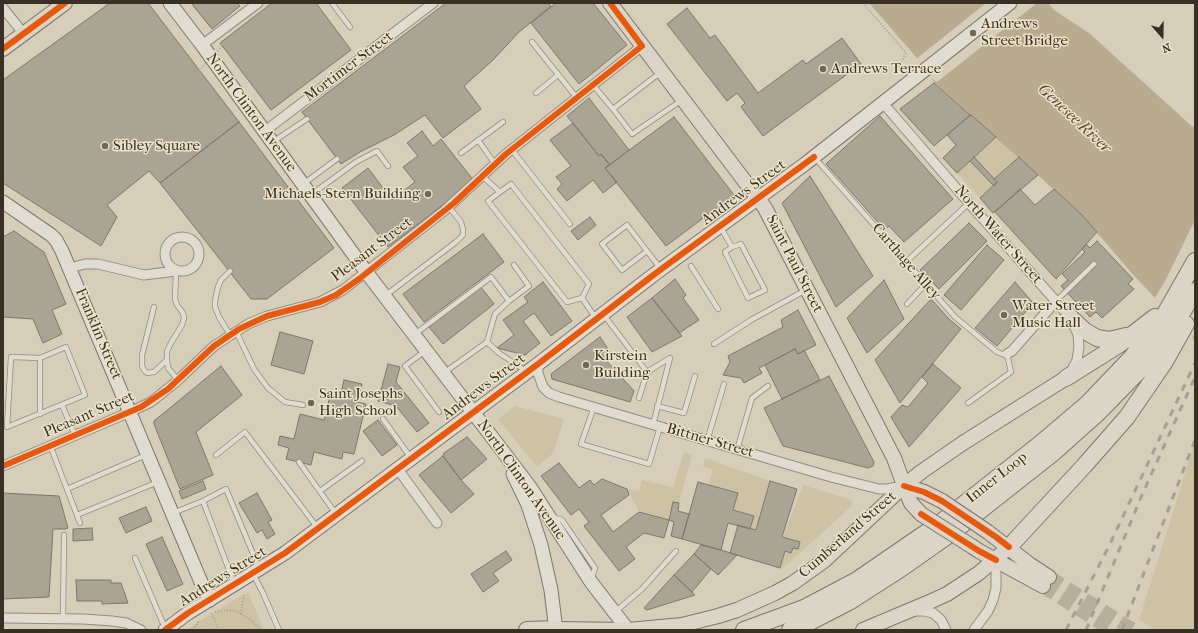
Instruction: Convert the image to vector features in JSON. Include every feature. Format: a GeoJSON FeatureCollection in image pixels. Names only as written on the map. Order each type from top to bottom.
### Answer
{"type":"FeatureCollection","features":[{"type":"Feature","properties":{"kind":"highway","name":"Inner Loop"},"geometry":{"type":"LineString","coordinates":[[744,630],[804,608],[840,590],[892,558],[940,523],[1041,443],[1088,402],[1132,358],[1187,276],[1195,260]]}},
{"type":"Feature","properties":{"kind":"highway","name":"Inner Loop"},"geometry":{"type":"LineString","coordinates":[[790,630],[831,611],[885,580],[948,536],[1020,480],[1068,440],[1114,398],[1176,332],[1195,291]]}},
{"type":"Feature","properties":{"kind":"highway"},"geometry":{"type":"LineString","coordinates":[[1009,547],[1084,466],[1124,420],[1152,381],[1176,332],[1195,306]]}},
{"type":"Feature","properties":{"kind":"highway"},"geometry":{"type":"LineString","coordinates":[[1066,378],[1120,344],[1164,311]]}},
{"type":"Feature","properties":{"kind":"highway"},"geometry":{"type":"LineString","coordinates":[[1069,316],[1092,335],[1103,340],[1115,340],[1140,329]]}},
{"type":"Feature","properties":{"kind":"highway"},"geometry":{"type":"LineString","coordinates":[[527,630],[556,630]]}},
{"type":"Feature","properties":{"kind":"main road"},"geometry":{"type":"LineString","coordinates":[[3,49],[65,3]]}},
{"type":"Feature","properties":{"kind":"main road","name":"Saint Paul Street"},"geometry":{"type":"LineString","coordinates":[[616,5],[642,46],[759,198],[808,289],[894,458],[902,476],[904,486],[911,503],[921,514],[973,547],[996,560],[1046,582],[1029,564],[988,532],[942,501],[924,492],[904,486]]}},
{"type":"Feature","properties":{"kind":"main road","name":"Cumberland Street"},"geometry":{"type":"LineString","coordinates":[[556,630],[628,630],[667,627],[699,621],[737,610],[775,593],[793,583],[825,560],[921,472],[1066,378]]}},
{"type":"Feature","properties":{"kind":"main road"},"geometry":{"type":"LineString","coordinates":[[863,630],[937,599],[959,587],[996,560],[1009,547]]}},
{"type":"Feature","properties":{"kind":"street","name":"North Clinton Avenue"},"geometry":{"type":"LineString","coordinates":[[170,3],[269,136],[367,273],[494,438],[550,516],[591,582],[628,630]]}},
{"type":"Feature","properties":{"kind":"street"},"geometry":{"type":"LineString","coordinates":[[202,45],[258,3]]}},
{"type":"Feature","properties":{"kind":"street","name":"Andrews Street"},"geometry":{"type":"LineString","coordinates":[[165,630],[210,606],[235,585],[281,556],[661,270],[814,157],[1010,3]]}},
{"type":"Feature","properties":{"kind":"street","name":"Mortimer Street"},"geometry":{"type":"LineString","coordinates":[[269,136],[431,4]]}},
{"type":"Feature","properties":{"kind":"street"},"geometry":{"type":"LineString","coordinates":[[3,8],[24,34]]}},
{"type":"Feature","properties":{"kind":"street","name":"Pleasant Street"},"geometry":{"type":"LineString","coordinates":[[3,466],[150,402],[178,380],[208,352],[233,333],[248,324],[267,316],[324,300],[343,290],[367,273],[449,207],[495,164],[642,46]]}},
{"type":"Feature","properties":{"kind":"street","name":"North Water Street"},"geometry":{"type":"LineString","coordinates":[[883,103],[1069,316],[1078,334],[1079,347],[1074,366],[1066,378]]}},
{"type":"Feature","properties":{"kind":"street","name":"Franklin Street"},"geometry":{"type":"LineString","coordinates":[[3,202],[56,240],[62,251],[148,454],[210,606]]}},
{"type":"Feature","properties":{"kind":"street"},"geometry":{"type":"LineString","coordinates":[[70,268],[77,265],[91,264],[144,275],[176,271]]}},
{"type":"Feature","properties":{"kind":"street"},"geometry":{"type":"LineString","coordinates":[[1007,354],[1012,351],[1056,301]]}},
{"type":"Feature","properties":{"kind":"street","name":"Bittner Street"},"geometry":{"type":"LineString","coordinates":[[538,364],[538,373],[541,383],[549,393],[559,397],[831,477],[874,488],[887,489],[904,486]]}},
{"type":"Feature","properties":{"kind":"street"},"geometry":{"type":"LineString","coordinates":[[494,438],[528,505],[535,525],[551,590],[556,630]]}},
{"type":"Feature","properties":{"kind":"street"},"geometry":{"type":"LineString","coordinates":[[397,468],[437,523]]}},
{"type":"Feature","properties":{"kind":"street"},"geometry":{"type":"LineString","coordinates":[[974,630],[988,611],[993,600],[996,588],[996,560]]}},
{"type":"Feature","properties":{"kind":"street"},"geometry":{"type":"LineString","coordinates":[[907,612],[924,611],[933,614],[941,620],[946,630]]}},
{"type":"Feature","properties":{"kind":"street"},"geometry":{"type":"LineString","coordinates":[[3,618],[63,618],[119,622],[131,625],[141,630]]}},
{"type":"Feature","properties":{"kind":"lane"},"geometry":{"type":"LineString","coordinates":[[332,3],[350,27]]}},
{"type":"Feature","properties":{"kind":"lane"},"geometry":{"type":"LineString","coordinates":[[532,42],[576,98]]}},
{"type":"Feature","properties":{"kind":"lane"},"geometry":{"type":"LineString","coordinates":[[613,109],[662,71]]}},
{"type":"Feature","properties":{"kind":"lane"},"geometry":{"type":"LineString","coordinates":[[536,93],[558,75]]}},
{"type":"Feature","properties":{"kind":"lane"},"geometry":{"type":"LineString","coordinates":[[593,85],[632,134],[683,99]]}},
{"type":"Feature","properties":{"kind":"lane"},"geometry":{"type":"LineString","coordinates":[[269,136],[307,119]]}},
{"type":"Feature","properties":{"kind":"lane"},"geometry":{"type":"LineString","coordinates":[[461,153],[503,122]]}},
{"type":"Feature","properties":{"kind":"lane"},"geometry":{"type":"LineString","coordinates":[[478,140],[495,164]]}},
{"type":"Feature","properties":{"kind":"lane"},"geometry":{"type":"LineString","coordinates":[[512,150],[570,224]]}},
{"type":"Feature","properties":{"kind":"lane"},"geometry":{"type":"LineString","coordinates":[[307,189],[377,151],[388,166]]}},
{"type":"Feature","properties":{"kind":"lane","name":"Carthage Alley"},"geometry":{"type":"LineString","coordinates":[[814,157],[955,317],[997,352],[1007,354]]}},
{"type":"Feature","properties":{"kind":"lane"},"geometry":{"type":"LineString","coordinates":[[307,189],[337,159]]}},
{"type":"Feature","properties":{"kind":"lane"},"geometry":{"type":"LineString","coordinates":[[482,176],[500,192]]}},
{"type":"Feature","properties":{"kind":"lane"},"geometry":{"type":"LineString","coordinates":[[511,184],[589,284],[582,298],[567,302],[488,201],[511,184]]}},
{"type":"Feature","properties":{"kind":"lane"},"geometry":{"type":"LineString","coordinates":[[906,262],[969,203]]}},
{"type":"Feature","properties":{"kind":"lane"},"geometry":{"type":"LineString","coordinates":[[385,296],[456,242],[463,235],[461,222],[449,207]]}},
{"type":"Feature","properties":{"kind":"lane"},"geometry":{"type":"LineString","coordinates":[[647,251],[622,270],[602,244],[627,225],[647,251],[661,270]]}},
{"type":"Feature","properties":{"kind":"lane"},"geometry":{"type":"LineString","coordinates":[[720,227],[732,247]]}},
{"type":"Feature","properties":{"kind":"lane"},"geometry":{"type":"LineString","coordinates":[[741,244],[765,290],[748,298],[725,252],[732,247],[741,244]]}},
{"type":"Feature","properties":{"kind":"lane"},"geometry":{"type":"LineString","coordinates":[[1056,301],[1094,264]]}},
{"type":"Feature","properties":{"kind":"lane"},"geometry":{"type":"LineString","coordinates":[[444,373],[487,342],[495,314],[529,286],[514,265]]}},
{"type":"Feature","properties":{"kind":"lane"},"geometry":{"type":"LineString","coordinates":[[691,266],[718,309]]}},
{"type":"Feature","properties":{"kind":"lane"},"geometry":{"type":"LineString","coordinates":[[176,271],[175,299],[177,305],[183,313],[184,318],[182,325],[167,351],[167,360],[168,368],[178,380]]}},
{"type":"Feature","properties":{"kind":"lane"},"geometry":{"type":"LineString","coordinates":[[230,271],[221,280],[218,287],[215,301],[219,317],[233,333],[254,369],[268,388],[285,402],[304,405]]}},
{"type":"Feature","properties":{"kind":"lane"},"geometry":{"type":"LineString","coordinates":[[414,335],[491,278],[509,301]]}},
{"type":"Feature","properties":{"kind":"lane"},"geometry":{"type":"LineString","coordinates":[[907,304],[926,284]]}},
{"type":"Feature","properties":{"kind":"lane"},"geometry":{"type":"LineString","coordinates":[[714,344],[751,320],[808,289]]}},
{"type":"Feature","properties":{"kind":"lane"},"geometry":{"type":"LineString","coordinates":[[582,298],[600,316],[647,372]]}},
{"type":"Feature","properties":{"kind":"lane"},"geometry":{"type":"LineString","coordinates":[[154,308],[142,356],[142,366],[147,373],[154,372],[167,360]]}},
{"type":"Feature","properties":{"kind":"lane"},"geometry":{"type":"LineString","coordinates":[[487,342],[498,353],[527,372]]}},
{"type":"Feature","properties":{"kind":"lane"},"geometry":{"type":"LineString","coordinates":[[66,347],[85,395],[7,427],[11,356],[40,358],[66,347]]}},
{"type":"Feature","properties":{"kind":"lane"},"geometry":{"type":"LineString","coordinates":[[426,350],[405,366],[439,412]]}},
{"type":"Feature","properties":{"kind":"lane"},"geometry":{"type":"LineString","coordinates":[[968,403],[1011,372],[1007,354]]}},
{"type":"Feature","properties":{"kind":"lane"},"geometry":{"type":"LineString","coordinates":[[40,358],[40,414]]}},
{"type":"Feature","properties":{"kind":"lane"},"geometry":{"type":"LineString","coordinates":[[594,407],[581,444],[649,464],[656,426],[657,406],[670,358],[647,372],[639,398]]}},
{"type":"Feature","properties":{"kind":"lane"},"geometry":{"type":"LineString","coordinates":[[657,406],[684,413],[695,376]]}},
{"type":"Feature","properties":{"kind":"lane"},"geometry":{"type":"LineString","coordinates":[[707,441],[724,384]]}},
{"type":"Feature","properties":{"kind":"lane"},"geometry":{"type":"LineString","coordinates":[[738,450],[752,398],[768,386]]}},
{"type":"Feature","properties":{"kind":"lane"},"geometry":{"type":"LineString","coordinates":[[62,405],[75,435]]}},
{"type":"Feature","properties":{"kind":"lane"},"geometry":{"type":"LineString","coordinates":[[383,419],[411,458]]}},
{"type":"Feature","properties":{"kind":"lane"},"geometry":{"type":"LineString","coordinates":[[216,455],[245,432],[318,528]]}},
{"type":"Feature","properties":{"kind":"lane"},"geometry":{"type":"LineString","coordinates":[[50,445],[80,523]]}},
{"type":"Feature","properties":{"kind":"lane"},"geometry":{"type":"LineString","coordinates":[[67,488],[148,454]]}},
{"type":"Feature","properties":{"kind":"lane"},"geometry":{"type":"LineString","coordinates":[[320,492],[362,461]]}},
{"type":"Feature","properties":{"kind":"lane"},"geometry":{"type":"LineString","coordinates":[[299,462],[336,514]]}},
{"type":"Feature","properties":{"kind":"lane"},"geometry":{"type":"LineString","coordinates":[[77,515],[159,482]]}},
{"type":"Feature","properties":{"kind":"lane"},"geometry":{"type":"LineString","coordinates":[[172,513],[203,501],[226,489],[263,593],[279,630]]}},
{"type":"Feature","properties":{"kind":"lane"},"geometry":{"type":"LineString","coordinates":[[203,501],[235,585]]}},
{"type":"Feature","properties":{"kind":"lane"},"geometry":{"type":"LineString","coordinates":[[63,618],[64,535]]}},
{"type":"Feature","properties":{"kind":"lane"},"geometry":{"type":"LineString","coordinates":[[614,612],[642,588],[676,551]]}},
{"type":"Feature","properties":{"kind":"lane"},"geometry":{"type":"LineString","coordinates":[[135,558],[165,630]]}},
{"type":"Feature","properties":{"kind":"path"},"geometry":{"type":"LineString","coordinates":[[863,3],[906,53],[899,68],[900,69]]}},
{"type":"Feature","properties":{"kind":"path"},"geometry":{"type":"LineString","coordinates":[[199,70],[222,46]]}},
{"type":"Feature","properties":{"kind":"path"},"geometry":{"type":"LineString","coordinates":[[242,614],[244,595]]}},
{"type":"Feature","properties":{"kind":"path"},"geometry":{"type":"LineString","coordinates":[[210,606],[242,614],[250,619],[261,630]]}},
{"type":"Feature","properties":{"kind":"path"},"geometry":{"type":"LineString","coordinates":[[207,615],[210,606]]}},
{"type":"Feature","properties":{"kind":"path"},"geometry":{"type":"LineString","coordinates":[[210,606],[219,630]]}},
{"type":"Feature","properties":{"kind":"path"},"geometry":{"type":"LineString","coordinates":[[193,630],[202,618]]}},
{"type":"Feature","properties":{"kind":"shaded area"},"geometry":{"type":"Polygon","coordinates":[[[996,137],[1018,158],[994,179],[997,182],[980,198],[957,173],[996,137]]]}},
{"type":"Feature","properties":{"kind":"shaded area"},"geometry":{"type":"Polygon","coordinates":[[[515,406],[564,419],[553,453],[537,467],[498,419],[515,406]]]}},
{"type":"Feature","properties":{"kind":"shaded area"},"geometry":{"type":"Polygon","coordinates":[[[1195,442],[1195,630],[1155,630],[1139,620],[1195,442]]]}},
{"type":"Feature","properties":{"kind":"shaded area"},"geometry":{"type":"Polygon","coordinates":[[[684,452],[692,455],[679,503],[673,502],[669,520],[639,512],[627,489],[639,491],[642,480],[673,487],[684,452]]]}},
{"type":"Feature","properties":{"kind":"shaded area"},"geometry":{"type":"Polygon","coordinates":[[[705,458],[770,481],[756,530],[750,529],[733,510],[738,493],[708,485],[713,470],[703,466],[705,458]]]}},
{"type":"Feature","properties":{"kind":"shaded area"},"geometry":{"type":"Polygon","coordinates":[[[803,485],[852,500],[852,506],[782,569],[780,568],[785,551],[791,553],[793,548],[798,549],[800,543],[783,537],[803,485]]]}},
{"type":"Feature","properties":{"kind":"shaded area"},"geometry":{"type":"Polygon","coordinates":[[[248,592],[264,630],[186,630],[201,620],[248,592]]]}},
{"type":"Feature","properties":{"kind":"water","name":"Genesee River"},"geometry":{"type":"Polygon","coordinates":[[[869,3],[1048,3],[1054,10],[1089,33],[1195,129],[1195,341],[1129,270],[1081,214],[935,83],[916,57],[869,3]]]}},
{"type":"Feature","properties":{"kind":"pier","name":"Andrews Street Bridge"},"geometry":{"type":"Polygon","coordinates":[[[986,3],[1037,3],[937,82],[926,75],[915,60],[986,3]]]}},
{"type":"Feature","properties":{"kind":"pier"},"geometry":{"type":"Polygon","coordinates":[[[1195,220],[1195,333],[1191,340],[1154,299],[1164,283],[1195,220]]]}},
{"type":"Feature","properties":{"kind":"building","name":"Sibley Square"},"geometry":{"type":"Polygon","coordinates":[[[110,3],[148,3],[239,122],[160,183],[149,171],[107,205],[117,217],[101,246],[3,183],[3,80],[110,3]]]}},
{"type":"Feature","properties":{"kind":"building"},"geometry":{"type":"Polygon","coordinates":[[[191,3],[237,3],[240,6],[212,29],[191,3]]]}},
{"type":"Feature","properties":{"kind":"building"},"geometry":{"type":"Polygon","coordinates":[[[272,3],[316,3],[351,50],[271,110],[220,43],[272,3]]]}},
{"type":"Feature","properties":{"kind":"building"},"geometry":{"type":"Polygon","coordinates":[[[446,3],[548,3],[551,6],[519,32],[493,60],[464,86],[481,109],[443,138],[425,115],[394,135],[360,152],[341,164],[302,112],[446,3]]]}},
{"type":"Feature","properties":{"kind":"building"},"geometry":{"type":"Polygon","coordinates":[[[556,3],[593,3],[627,45],[579,84],[531,23],[556,3]]]}},
{"type":"Feature","properties":{"kind":"building","name":"Andrews Terrace"},"geometry":{"type":"Polygon","coordinates":[[[687,8],[710,38],[715,35],[758,93],[803,60],[806,64],[842,38],[861,64],[763,136],[741,107],[745,103],[737,93],[727,101],[667,24],[687,8]]]}},
{"type":"Feature","properties":{"kind":"building"},"geometry":{"type":"Polygon","coordinates":[[[934,83],[970,115],[934,146],[900,109],[934,83]]]}},
{"type":"Feature","properties":{"kind":"building"},"geometry":{"type":"Polygon","coordinates":[[[589,98],[629,150],[610,165],[601,154],[599,156],[567,116],[589,98]]]}},
{"type":"Feature","properties":{"kind":"building"},"geometry":{"type":"Polygon","coordinates":[[[971,115],[996,137],[957,173],[943,158],[956,145],[947,135],[971,115]]]}},
{"type":"Feature","properties":{"kind":"building"},"geometry":{"type":"Polygon","coordinates":[[[880,116],[953,199],[904,242],[889,226],[885,230],[826,164],[880,116]]]}},
{"type":"Feature","properties":{"kind":"building"},"geometry":{"type":"Polygon","coordinates":[[[674,117],[734,195],[666,246],[605,168],[674,117]]]}},
{"type":"Feature","properties":{"kind":"building"},"geometry":{"type":"Polygon","coordinates":[[[239,122],[334,248],[267,299],[251,299],[160,183],[239,122]]]}},
{"type":"Feature","properties":{"kind":"building"},"geometry":{"type":"Polygon","coordinates":[[[573,123],[599,156],[601,154],[610,165],[605,168],[617,182],[603,193],[593,180],[567,201],[557,189],[562,184],[556,177],[571,166],[550,140],[573,123]]]}},
{"type":"Feature","properties":{"kind":"building","name":"Michaels-Stern Building"},"geometry":{"type":"Polygon","coordinates":[[[422,131],[433,146],[441,139],[474,181],[388,247],[342,188],[368,168],[392,200],[415,182],[403,167],[418,156],[407,143],[422,131]]]}},
{"type":"Feature","properties":{"kind":"building"},"geometry":{"type":"Polygon","coordinates":[[[974,157],[997,182],[994,186],[970,161],[974,157]]]}},
{"type":"Feature","properties":{"kind":"building"},"geometry":{"type":"Polygon","coordinates":[[[1019,157],[1038,175],[993,213],[980,198],[997,182],[994,179],[1019,157]]]}},
{"type":"Feature","properties":{"kind":"building"},"geometry":{"type":"Polygon","coordinates":[[[810,176],[873,276],[836,307],[782,203],[810,176]]]}},
{"type":"Feature","properties":{"kind":"building"},"geometry":{"type":"Polygon","coordinates":[[[1020,189],[1035,205],[1054,189],[1081,214],[1097,232],[1056,279],[995,212],[1020,189]]]}},
{"type":"Feature","properties":{"kind":"building"},"geometry":{"type":"Polygon","coordinates":[[[590,217],[596,225],[578,240],[571,231],[590,217]]]}},
{"type":"Feature","properties":{"kind":"building"},"geometry":{"type":"Polygon","coordinates":[[[969,223],[987,241],[939,289],[920,270],[969,223]]]}},
{"type":"Feature","properties":{"kind":"building"},"geometry":{"type":"Polygon","coordinates":[[[14,231],[44,252],[66,304],[52,310],[62,334],[43,343],[33,319],[3,317],[3,237],[14,231]]]}},
{"type":"Feature","properties":{"kind":"building"},"geometry":{"type":"Polygon","coordinates":[[[483,234],[504,262],[424,322],[403,294],[483,234]]]}},
{"type":"Feature","properties":{"kind":"building"},"geometry":{"type":"Polygon","coordinates":[[[1097,241],[1133,279],[1128,284],[1134,289],[1102,318],[1096,312],[1090,317],[1061,286],[1068,280],[1062,274],[1085,252],[1082,249],[1086,244],[1090,248],[1097,241]]]}},
{"type":"Feature","properties":{"kind":"building"},"geometry":{"type":"Polygon","coordinates":[[[987,245],[1004,260],[961,310],[944,295],[987,245]]]}},
{"type":"Feature","properties":{"kind":"building"},"geometry":{"type":"Polygon","coordinates":[[[675,279],[686,295],[683,298],[699,320],[679,333],[652,298],[675,279]]]}},
{"type":"Feature","properties":{"kind":"building"},"geometry":{"type":"Polygon","coordinates":[[[884,280],[904,319],[867,353],[847,318],[884,280]]]}},
{"type":"Feature","properties":{"kind":"building"},"geometry":{"type":"Polygon","coordinates":[[[543,282],[572,321],[551,336],[534,313],[523,321],[540,343],[525,355],[497,348],[514,335],[503,320],[528,302],[524,297],[543,282]]]}},
{"type":"Feature","properties":{"kind":"building","name":"Water Street Music Hall"},"geometry":{"type":"Polygon","coordinates":[[[1015,282],[1033,303],[997,346],[975,328],[1015,282]]]}},
{"type":"Feature","properties":{"kind":"building"},"geometry":{"type":"Polygon","coordinates":[[[480,286],[494,304],[443,344],[429,327],[480,286]]]}},
{"type":"Feature","properties":{"kind":"building"},"geometry":{"type":"Polygon","coordinates":[[[652,298],[682,336],[652,352],[627,317],[652,298]]]}},
{"type":"Feature","properties":{"kind":"building"},"geometry":{"type":"Polygon","coordinates":[[[931,299],[950,320],[961,329],[900,403],[875,360],[931,299]]]}},
{"type":"Feature","properties":{"kind":"building"},"geometry":{"type":"Polygon","coordinates":[[[798,310],[816,345],[798,354],[795,349],[759,368],[762,373],[744,383],[741,378],[723,375],[730,362],[728,356],[783,327],[781,320],[798,310]]]}},
{"type":"Feature","properties":{"kind":"building"},"geometry":{"type":"Polygon","coordinates":[[[280,332],[313,341],[304,374],[271,365],[280,332]]]}},
{"type":"Feature","properties":{"kind":"building","name":"Kirstein Building"},"geometry":{"type":"Polygon","coordinates":[[[600,337],[610,352],[603,357],[634,391],[630,402],[552,379],[551,374],[600,337]]]}},
{"type":"Feature","properties":{"kind":"building"},"geometry":{"type":"Polygon","coordinates":[[[795,349],[798,354],[804,350],[820,380],[782,399],[765,365],[795,349]]]}},
{"type":"Feature","properties":{"kind":"building"},"geometry":{"type":"Polygon","coordinates":[[[388,364],[400,367],[396,382],[429,423],[417,432],[396,406],[378,401],[388,364]]]}},
{"type":"Feature","properties":{"kind":"building"},"geometry":{"type":"Polygon","coordinates":[[[933,364],[961,388],[909,447],[891,417],[902,405],[908,407],[928,383],[922,377],[933,364]]]}},
{"type":"Feature","properties":{"kind":"building"},"geometry":{"type":"Polygon","coordinates":[[[221,366],[242,395],[196,432],[213,475],[180,489],[154,421],[221,366]]]}},
{"type":"Feature","properties":{"kind":"building"},"geometry":{"type":"Polygon","coordinates":[[[829,376],[874,462],[873,466],[868,468],[783,446],[764,408],[829,376]]]}},
{"type":"Feature","properties":{"kind":"building"},"geometry":{"type":"Polygon","coordinates":[[[344,380],[362,384],[357,402],[366,404],[354,454],[343,452],[342,459],[314,452],[311,465],[286,459],[289,448],[278,445],[280,436],[294,439],[300,414],[324,420],[330,396],[340,398],[344,380]]]}},
{"type":"Feature","properties":{"kind":"building"},"geometry":{"type":"Polygon","coordinates":[[[378,420],[397,445],[382,456],[363,431],[378,420]]]}},
{"type":"Feature","properties":{"kind":"building"},"geometry":{"type":"Polygon","coordinates":[[[467,437],[487,459],[461,480],[443,456],[444,453],[467,437]]]}},
{"type":"Feature","properties":{"kind":"building"},"geometry":{"type":"Polygon","coordinates":[[[443,456],[461,480],[474,494],[451,513],[419,475],[443,456]]]}},
{"type":"Feature","properties":{"kind":"building"},"geometry":{"type":"Polygon","coordinates":[[[559,463],[579,488],[590,480],[594,485],[602,479],[627,489],[629,495],[601,515],[613,532],[639,512],[669,520],[664,538],[644,533],[626,547],[635,559],[619,571],[584,526],[589,522],[579,509],[571,515],[541,476],[559,463]]]}},
{"type":"Feature","properties":{"kind":"building"},"geometry":{"type":"Polygon","coordinates":[[[203,481],[206,489],[182,499],[179,491],[203,481]]]}},
{"type":"Feature","properties":{"kind":"building"},"geometry":{"type":"Polygon","coordinates":[[[770,481],[797,489],[782,537],[800,542],[798,549],[793,548],[791,553],[785,551],[780,568],[730,553],[738,525],[756,530],[770,481]]]}},
{"type":"Feature","properties":{"kind":"building"},"geometry":{"type":"Polygon","coordinates":[[[698,482],[738,493],[733,510],[754,516],[750,529],[728,523],[721,550],[682,539],[698,482]]]}},
{"type":"Feature","properties":{"kind":"building"},"geometry":{"type":"Polygon","coordinates":[[[3,493],[59,496],[68,528],[53,529],[49,597],[3,599],[3,493]]]}},
{"type":"Feature","properties":{"kind":"building"},"geometry":{"type":"Polygon","coordinates":[[[257,493],[272,520],[268,522],[275,534],[267,539],[262,530],[257,533],[239,503],[257,493]]]}},
{"type":"Feature","properties":{"kind":"building"},"geometry":{"type":"Polygon","coordinates":[[[673,502],[679,503],[678,511],[689,514],[682,539],[671,536],[674,522],[669,520],[673,502]]]}},
{"type":"Feature","properties":{"kind":"building"},"geometry":{"type":"Polygon","coordinates":[[[146,507],[152,521],[126,533],[119,518],[146,507]]]}},
{"type":"Feature","properties":{"kind":"building"},"geometry":{"type":"Polygon","coordinates":[[[92,528],[93,540],[73,541],[73,529],[92,528]]]}},
{"type":"Feature","properties":{"kind":"building"},"geometry":{"type":"Polygon","coordinates":[[[162,537],[183,584],[167,591],[146,544],[162,537]]]}},
{"type":"Feature","properties":{"kind":"building"},"geometry":{"type":"Polygon","coordinates":[[[701,545],[737,555],[718,575],[694,554],[701,545]]]}},
{"type":"Feature","properties":{"kind":"building"},"geometry":{"type":"Polygon","coordinates":[[[506,551],[512,560],[493,573],[499,581],[483,592],[471,574],[506,551]]]}},
{"type":"Feature","properties":{"kind":"building"},"geometry":{"type":"Polygon","coordinates":[[[694,554],[711,569],[692,592],[674,575],[694,554]]]}},
{"type":"Feature","properties":{"kind":"building"},"geometry":{"type":"Polygon","coordinates":[[[674,575],[695,595],[647,610],[644,608],[674,575]]]}},
{"type":"Feature","properties":{"kind":"building"},"geometry":{"type":"Polygon","coordinates":[[[76,580],[111,580],[111,583],[121,583],[128,603],[102,604],[102,601],[77,601],[76,580]]]}},
{"type":"Feature","properties":{"kind":"tunnel"},"geometry":{"type":"LineString","coordinates":[[1049,577],[1133,630]]}},
{"type":"Feature","properties":{"kind":"tunnel"},"geometry":{"type":"LineString","coordinates":[[1043,586],[1112,630]]}},
{"type":"Feature","properties":{"kind":"railway"},"geometry":{"type":"LineString","coordinates":[[1066,630],[1110,544],[1195,363]]}},
{"type":"Feature","properties":{"kind":"railway"},"geometry":{"type":"LineString","coordinates":[[1086,630],[1142,495],[1195,377]]}},
{"type":"Feature","properties":{"kind":"railway"},"geometry":{"type":"LineString","coordinates":[[1122,630],[1195,440]]}},
{"type":"Feature","properties":{"kind":"cycle path"},"geometry":{"type":"LineString","coordinates":[[3,49],[65,3]]}},
{"type":"Feature","properties":{"kind":"cycle path"},"geometry":{"type":"LineString","coordinates":[[3,466],[141,407],[168,389],[214,346],[239,329],[267,316],[320,302],[336,295],[359,279],[454,203],[506,154],[642,46],[610,3]]}},
{"type":"Feature","properties":{"kind":"cycle path"},"geometry":{"type":"LineString","coordinates":[[165,630],[188,613],[285,553],[538,364],[656,273],[814,157]]}},
{"type":"Feature","properties":{"kind":"cycle path"},"geometry":{"type":"LineString","coordinates":[[904,486],[924,492],[942,501],[1009,547]]}},
{"type":"Feature","properties":{"kind":"cycle path"},"geometry":{"type":"LineString","coordinates":[[921,514],[979,551],[996,560]]}},
{"type":"Feature","properties":{"kind":"place","name":"Andrews Street Bridge"},"geometry":{"type":"Point","coordinates":[973,33]}},
{"type":"Feature","properties":{"kind":"place","name":"Andrews Terrace"},"geometry":{"type":"Point","coordinates":[823,69]}},
{"type":"Feature","properties":{"kind":"place","name":"Sibley Square"},"geometry":{"type":"Point","coordinates":[105,146]}},
{"type":"Feature","properties":{"kind":"place","name":"Michaels-Stern Building"},"geometry":{"type":"Point","coordinates":[428,194]}},
{"type":"Feature","properties":{"kind":"place","name":"Water Street Music Hall"},"geometry":{"type":"Point","coordinates":[1004,315]}},
{"type":"Feature","properties":{"kind":"place","name":"Kirstein Building"},"geometry":{"type":"Point","coordinates":[586,365]}},
{"type":"Feature","properties":{"kind":"place","name":"Saint Josephs High School"},"geometry":{"type":"Point","coordinates":[311,403]}}]}
